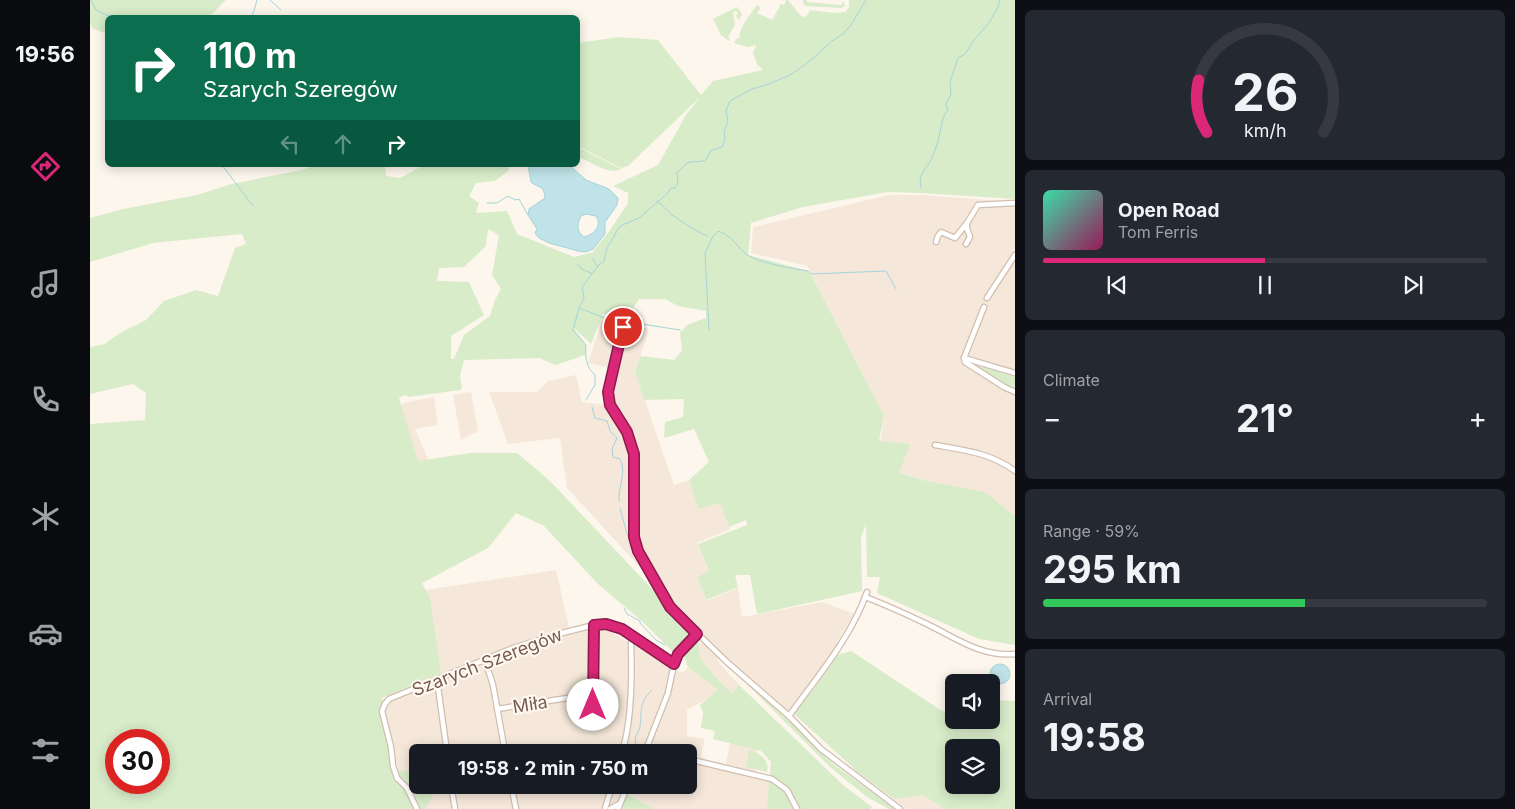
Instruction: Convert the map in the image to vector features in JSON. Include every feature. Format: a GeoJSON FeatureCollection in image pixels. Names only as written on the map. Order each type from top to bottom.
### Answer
{"type":"FeatureCollection","features":[{"type":"Feature","properties":{"kind":"street"},"geometry":{"type":"LineString","coordinates":[[936,242],[941,232],[955,238],[978,205],[1015,203]]}},
{"type":"Feature","properties":{"kind":"street"},"geometry":{"type":"LineString","coordinates":[[966,244],[970,237],[967,223]]}},
{"type":"Feature","properties":{"kind":"street"},"geometry":{"type":"LineString","coordinates":[[987,298],[1015,256]]}},
{"type":"Feature","properties":{"kind":"street"},"geometry":{"type":"LineString","coordinates":[[964,358],[984,307]]}},
{"type":"Feature","properties":{"kind":"street"},"geometry":{"type":"LineString","coordinates":[[623,327],[608,392],[610,405],[627,432],[634,454],[634,537],[638,551],[670,607],[697,634],[789,716],[821,749],[900,809]]}},
{"type":"Feature","properties":{"kind":"street"},"geometry":{"type":"LineString","coordinates":[[964,358],[1015,373]]}},
{"type":"Feature","properties":{"kind":"street"},"geometry":{"type":"LineString","coordinates":[[964,358],[966,362],[1015,392]]}},
{"type":"Feature","properties":{"kind":"street"},"geometry":{"type":"LineString","coordinates":[[935,445],[996,458],[1015,471]]}},
{"type":"Feature","properties":{"kind":"street"},"geometry":{"type":"LineString","coordinates":[[789,716],[836,651],[866,594],[970,647],[992,653],[1015,654]]}},
{"type":"Feature","properties":{"kind":"street","name":"Szarych Szeregów"},"geometry":{"type":"LineString","coordinates":[[416,809],[407,788],[397,778],[393,766],[382,711],[390,699],[522,645],[594,625],[606,624],[622,629],[674,664]]}},
{"type":"Feature","properties":{"kind":"street"},"geometry":{"type":"LineString","coordinates":[[593,716],[594,625]]}},
{"type":"Feature","properties":{"kind":"street"},"geometry":{"type":"LineString","coordinates":[[648,744],[668,693],[678,654],[697,634]]}},
{"type":"Feature","properties":{"kind":"street"},"geometry":{"type":"LineString","coordinates":[[625,744],[628,733],[631,691],[631,643],[633,636]]}},
{"type":"Feature","properties":{"kind":"street","name":"Miła"},"geometry":{"type":"LineString","coordinates":[[485,660],[498,709],[505,744]]}},
{"type":"Feature","properties":{"kind":"street"},"geometry":{"type":"LineString","coordinates":[[437,680],[446,744]]}},
{"type":"Feature","properties":{"kind":"street","name":"Miła"},"geometry":{"type":"LineString","coordinates":[[498,709],[593,694]]}},
{"type":"Feature","properties":{"kind":"street"},"geometry":{"type":"LineString","coordinates":[[697,761],[772,779],[787,790],[797,809]]}},
{"type":"Feature","properties":{"kind":"street"},"geometry":{"type":"LineString","coordinates":[[452,794],[455,809]]}},
{"type":"Feature","properties":{"kind":"street"},"geometry":{"type":"LineString","coordinates":[[514,794],[516,809]]}},
{"type":"Feature","properties":{"kind":"street"},"geometry":{"type":"LineString","coordinates":[[605,809],[609,794]]}},
{"type":"Feature","properties":{"kind":"street"},"geometry":{"type":"LineString","coordinates":[[610,809],[618,807],[624,794]]}},
{"type":"Feature","properties":{"kind":"shaded area"},"geometry":{"type":"Polygon","coordinates":[[[889,195],[923,195],[1015,202],[1015,516],[985,492],[923,480],[899,473],[881,441],[884,416],[807,266],[751,253],[753,227],[889,195]]]}},
{"type":"Feature","properties":{"kind":"shaded area"},"geometry":{"type":"Polygon","coordinates":[[[603,318],[649,329],[635,372],[674,485],[689,480],[698,509],[720,502],[730,529],[697,543],[709,571],[697,577],[706,601],[738,588],[742,617],[822,602],[854,614],[838,640],[836,647],[788,715],[693,625],[567,488],[560,438],[508,444],[489,392],[537,392],[548,381],[576,375],[582,402],[609,405],[611,368],[588,363],[603,318]]]}},
{"type":"Feature","properties":{"kind":"shaded area"},"geometry":{"type":"Polygon","coordinates":[[[471,392],[478,431],[461,440],[453,395],[471,392]]]}},
{"type":"Feature","properties":{"kind":"shaded area"},"geometry":{"type":"Polygon","coordinates":[[[434,397],[438,425],[415,429],[429,461],[416,464],[398,406],[403,403],[434,397]]]}},
{"type":"Feature","properties":{"kind":"shaded area"},"geometry":{"type":"Polygon","coordinates":[[[556,570],[570,632],[600,626],[683,673],[688,667],[718,690],[713,696],[687,710],[687,736],[705,739],[700,758],[726,764],[731,738],[758,746],[755,774],[769,779],[786,789],[796,809],[654,809],[628,794],[697,794],[697,744],[409,744],[409,777],[400,780],[382,701],[441,670],[426,590],[556,570]]]}},
{"type":"Feature","properties":{"kind":"shaded area"},"geometry":{"type":"Polygon","coordinates":[[[698,642],[703,643],[715,653],[719,663],[739,685],[732,693],[700,658],[698,642]]]}},
{"type":"Feature","properties":{"kind":"shaded area"},"geometry":{"type":"Polygon","coordinates":[[[431,794],[626,794],[618,809],[422,809],[431,794]]]}},
{"type":"Feature","properties":{"kind":"shaded area"},"geometry":{"type":"Polygon","coordinates":[[[923,795],[945,809],[906,809],[894,799],[923,795]]]}},
{"type":"Feature","properties":{"kind":"green space"},"geometry":{"type":"Polygon","coordinates":[[[90,0],[226,0],[211,15],[105,15],[105,33],[92,28],[90,23],[90,0]]]}},
{"type":"Feature","properties":{"kind":"green space"},"geometry":{"type":"Polygon","coordinates":[[[784,0],[788,0],[801,16],[806,17],[810,10],[834,13],[846,12],[849,7],[849,0],[1015,0],[1015,199],[888,192],[803,207],[751,223],[748,255],[808,271],[812,276],[884,416],[879,441],[910,444],[899,473],[923,480],[985,492],[1015,516],[1015,645],[979,639],[877,593],[880,577],[867,577],[866,524],[861,538],[862,591],[757,614],[750,575],[735,575],[738,587],[706,600],[697,577],[709,571],[698,544],[747,525],[746,520],[729,527],[720,503],[698,509],[689,480],[709,462],[694,429],[664,438],[665,422],[683,417],[684,399],[644,400],[635,372],[640,356],[674,360],[682,351],[680,333],[687,325],[706,318],[706,311],[678,306],[665,299],[639,299],[625,321],[608,313],[603,314],[591,344],[572,326],[586,345],[585,355],[556,365],[539,358],[464,360],[460,376],[462,388],[460,390],[409,397],[405,395],[399,398],[418,461],[471,453],[517,453],[550,481],[655,592],[689,635],[673,652],[644,623],[597,583],[544,526],[516,513],[488,548],[422,583],[430,598],[441,673],[382,698],[395,770],[409,772],[409,794],[434,794],[425,809],[90,809],[90,424],[145,420],[146,393],[133,384],[90,394],[90,347],[105,344],[118,334],[146,320],[164,301],[196,290],[218,296],[235,248],[246,244],[242,234],[153,243],[90,262],[90,218],[123,209],[197,195],[232,184],[310,167],[385,167],[386,176],[400,178],[420,167],[508,167],[509,170],[495,181],[476,183],[469,196],[479,203],[476,213],[507,211],[517,234],[574,257],[594,252],[628,203],[628,193],[613,186],[658,165],[686,115],[700,97],[628,166],[621,168],[580,147],[580,43],[619,37],[658,40],[701,95],[713,81],[763,70],[757,64],[753,53],[756,45],[748,47],[734,43],[736,39],[740,38],[743,26],[757,5],[761,7],[757,13],[772,20],[781,4],[784,5],[786,1],[784,0]],[[488,229],[486,246],[464,267],[439,268],[437,281],[469,282],[484,315],[451,336],[451,359],[454,359],[464,335],[490,316],[501,289],[492,275],[499,235],[488,229]]]}},
{"type":"Feature","properties":{"kind":"green space"},"geometry":{"type":"Polygon","coordinates":[[[803,0],[841,5],[843,1],[845,6],[841,8],[806,6],[803,4],[803,0]]]}},
{"type":"Feature","properties":{"kind":"green space"},"geometry":{"type":"Polygon","coordinates":[[[737,7],[742,14],[739,20],[736,16],[738,13],[736,11],[733,12],[735,25],[728,37],[729,41],[721,35],[713,19],[737,7]]]}},
{"type":"Feature","properties":{"kind":"green space"},"geometry":{"type":"Polygon","coordinates":[[[580,148],[621,169],[611,171],[580,158],[580,148]]]}},
{"type":"Feature","properties":{"kind":"green space"},"geometry":{"type":"Polygon","coordinates":[[[968,362],[1015,376],[1015,389],[1002,383],[968,362]]]}},
{"type":"Feature","properties":{"kind":"green space"},"geometry":{"type":"Polygon","coordinates":[[[698,642],[700,658],[720,682],[732,693],[739,685],[843,785],[872,807],[870,809],[799,809],[789,788],[770,774],[771,762],[761,751],[713,739],[715,731],[701,728],[703,713],[700,705],[718,690],[688,667],[683,654],[694,643],[698,642]]]}},
{"type":"Feature","properties":{"kind":"green space"},"geometry":{"type":"Polygon","coordinates":[[[851,651],[942,711],[945,711],[945,729],[1000,729],[1000,700],[1015,701],[1015,809],[945,809],[923,795],[894,799],[859,773],[793,713],[834,656],[851,651]]]}},
{"type":"Feature","properties":{"kind":"green space"},"geometry":{"type":"Polygon","coordinates":[[[744,681],[800,731],[832,763],[895,809],[889,809],[867,797],[830,767],[744,681]]]}},
{"type":"Feature","properties":{"kind":"green space"},"geometry":{"type":"Polygon","coordinates":[[[749,750],[757,753],[766,761],[767,772],[746,767],[749,750]]]}},
{"type":"Feature","properties":{"kind":"green space"},"geometry":{"type":"Polygon","coordinates":[[[769,781],[783,790],[794,809],[767,809],[769,781]]]}},
{"type":"Feature","properties":{"kind":"green space"},"geometry":{"type":"Polygon","coordinates":[[[627,794],[654,809],[622,809],[627,794]]]}},
{"type":"Feature","properties":{"kind":"water"},"geometry":{"type":"Polygon","coordinates":[[[528,167],[571,167],[586,180],[609,189],[618,198],[617,205],[605,222],[605,234],[593,249],[586,252],[578,251],[549,243],[539,238],[535,233],[537,229],[528,215],[529,209],[545,198],[543,189],[531,182],[528,167]],[[586,214],[581,216],[578,227],[584,237],[596,230],[598,220],[596,216],[586,214]]]}},
{"type":"Feature","properties":{"kind":"water"},"geometry":{"type":"Polygon","coordinates":[[[1000,664],[1009,670],[1009,678],[1000,684],[1000,674],[990,674],[993,667],[1000,664]]]}},
{"type":"Feature","properties":{"kind":"waterway"},"geometry":{"type":"LineString","coordinates":[[91,0],[96,10],[107,15]]}},
{"type":"Feature","properties":{"kind":"waterway"},"geometry":{"type":"LineString","coordinates":[[252,15],[257,0]]}},
{"type":"Feature","properties":{"kind":"waterway"},"geometry":{"type":"LineString","coordinates":[[270,0],[281,10]]}},
{"type":"Feature","properties":{"kind":"waterway"},"geometry":{"type":"LineString","coordinates":[[586,400],[595,385],[595,375],[587,362],[586,345],[573,330],[584,298],[582,287],[604,261],[607,248],[620,226],[639,218],[667,194],[671,188],[675,188],[678,183],[677,172],[685,165],[705,160],[710,151],[722,147],[728,121],[726,110],[730,101],[752,89],[792,74],[811,60],[832,41],[843,34],[851,25],[866,0]]}},
{"type":"Feature","properties":{"kind":"waterway"},"geometry":{"type":"LineString","coordinates":[[921,188],[923,171],[932,159],[938,143],[943,118],[948,110],[946,104],[951,95],[950,82],[958,58],[965,54],[989,23],[1000,0]]}},
{"type":"Feature","properties":{"kind":"waterway"},"geometry":{"type":"LineString","coordinates":[[224,167],[253,206]]}},
{"type":"Feature","properties":{"kind":"waterway"},"geometry":{"type":"LineString","coordinates":[[487,203],[497,203],[508,196],[515,200],[519,199],[528,215]]}},
{"type":"Feature","properties":{"kind":"waterway"},"geometry":{"type":"LineString","coordinates":[[657,201],[672,215],[707,236]]}},
{"type":"Feature","properties":{"kind":"waterway"},"geometry":{"type":"LineString","coordinates":[[709,330],[705,253],[712,238],[718,231],[731,239],[749,256],[762,261],[808,271],[811,274],[886,271],[896,289]]}},
{"type":"Feature","properties":{"kind":"waterway"},"geometry":{"type":"LineString","coordinates":[[592,258],[597,266]]}},
{"type":"Feature","properties":{"kind":"waterway"},"geometry":{"type":"LineString","coordinates":[[577,264],[582,269],[593,274]]}},
{"type":"Feature","properties":{"kind":"waterway"},"geometry":{"type":"LineString","coordinates":[[579,308],[607,319],[623,322]]}},
{"type":"Feature","properties":{"kind":"waterway"},"geometry":{"type":"LineString","coordinates":[[629,322],[680,330]]}},
{"type":"Feature","properties":{"kind":"waterway"},"geometry":{"type":"LineString","coordinates":[[592,407],[595,418],[607,421],[610,431],[617,438],[612,449],[613,457],[620,459],[623,469],[619,501]]}},
{"type":"Feature","properties":{"kind":"waterway"},"geometry":{"type":"LineString","coordinates":[[620,508],[627,534],[636,554]]}},
{"type":"Feature","properties":{"kind":"waterway"},"geometry":{"type":"LineString","coordinates":[[624,608],[627,614],[640,621],[656,640],[665,645]]}},
{"type":"Feature","properties":{"kind":"waterway"},"geometry":{"type":"LineString","coordinates":[[635,744],[635,737],[640,726],[641,709],[646,696],[652,690]]}},
{"type":"Feature","properties":{"kind":"waterway"},"geometry":{"type":"LineString","coordinates":[[609,803],[613,794]]}},
{"type":"Feature","properties":{"kind":"route"},"geometry":{"type":"LineString","coordinates":[[593,705],[594,625],[606,624],[622,629],[674,664],[678,654],[697,634],[670,607],[638,551],[634,537],[635,464],[633,448],[627,432],[610,405],[608,392],[611,372],[623,327]]}}]}
